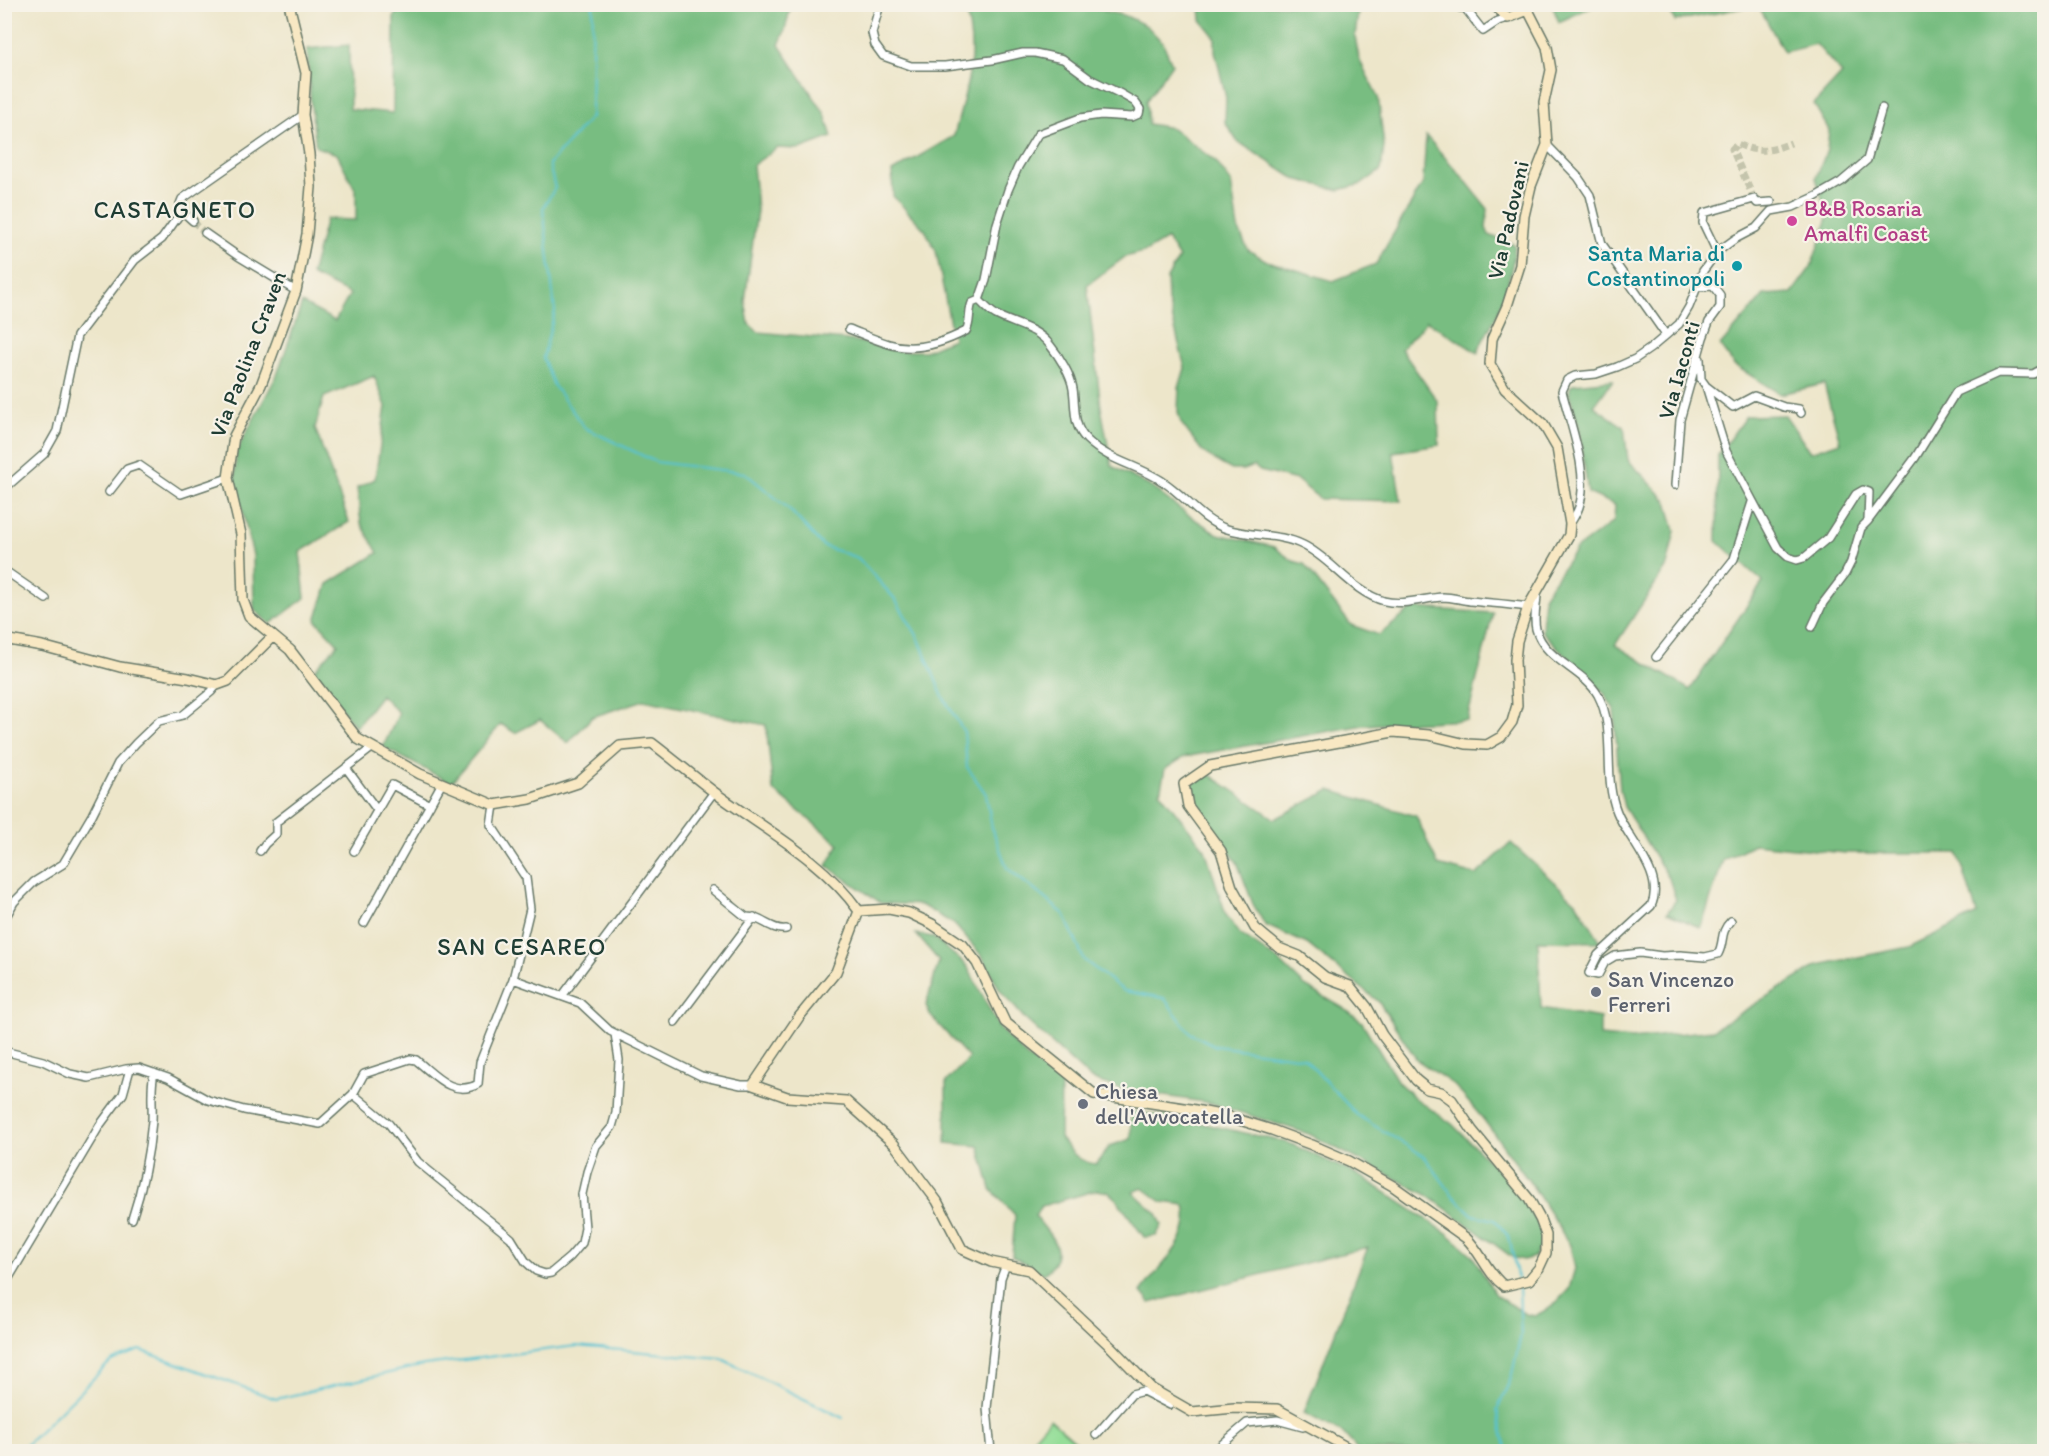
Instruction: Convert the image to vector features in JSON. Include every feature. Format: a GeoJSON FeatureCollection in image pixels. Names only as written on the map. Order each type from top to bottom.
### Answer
{"type":"FeatureCollection","features":[{"type":"Feature","properties":{"kind":"street","name":"Via Paolina Craven"},"geometry":{"type":"LineString","coordinates":[[289,4],[306,73],[303,115],[311,187],[307,234],[296,291],[261,386],[234,436],[228,478],[241,534],[243,600],[249,616],[290,650],[358,739],[420,774],[494,805]]}},
{"type":"Feature","properties":{"kind":"street"},"geometry":{"type":"LineString","coordinates":[[849,329],[891,345],[910,348],[921,347],[966,331],[969,326],[969,309],[972,303],[979,300],[986,280],[997,225],[1008,190],[1018,167],[1038,134],[1080,118],[1101,115],[1132,117],[1139,114],[1140,109],[1135,102],[1090,79],[1063,59],[1035,53],[945,66],[911,66],[883,56],[875,45],[872,33],[880,4]]}},
{"type":"Feature","properties":{"kind":"street"},"geometry":{"type":"LineString","coordinates":[[1458,4],[1460,8],[1465,8],[1483,31],[1498,21],[1528,10],[1547,47],[1551,70],[1544,102],[1547,145]]}},
{"type":"Feature","properties":{"kind":"street"},"geometry":{"type":"LineString","coordinates":[[1493,4],[1508,18]]}},
{"type":"Feature","properties":{"kind":"street","name":"Via Iaconti"},"geometry":{"type":"LineString","coordinates":[[1570,524],[1580,507],[1581,485],[1580,462],[1562,391],[1564,385],[1575,376],[1596,374],[1635,359],[1666,335],[1684,316],[1703,271],[1717,252],[1756,228],[1771,211],[1793,207],[1815,197],[1841,182],[1867,160],[1882,108]]}},
{"type":"Feature","properties":{"kind":"street"},"geometry":{"type":"LineString","coordinates":[[4,489],[44,454],[57,431],[77,336],[135,260],[162,239],[182,211],[182,200],[303,115]]}},
{"type":"Feature","properties":{"kind":"street","name":"Via Iaconti"},"geometry":{"type":"LineString","coordinates":[[1547,145],[1578,177],[1590,195],[1602,244],[1666,335]]}},
{"type":"Feature","properties":{"kind":"street","name":"Via Padovani"},"geometry":{"type":"LineString","coordinates":[[1547,145],[1531,186],[1524,216],[1520,265],[1507,306],[1492,339],[1490,364],[1505,389],[1543,424],[1557,448],[1570,524]]}},
{"type":"Feature","properties":{"kind":"street"},"geometry":{"type":"LineString","coordinates":[[1717,252],[1703,223],[1704,213],[1754,199],[1757,203],[1771,202]]}},
{"type":"Feature","properties":{"kind":"street"},"geometry":{"type":"LineString","coordinates":[[182,211],[193,221]]}},
{"type":"Feature","properties":{"kind":"street"},"geometry":{"type":"LineString","coordinates":[[206,233],[238,256],[296,291]]}},
{"type":"Feature","properties":{"kind":"street","name":"Via Iaconti"},"geometry":{"type":"LineString","coordinates":[[1674,485],[1680,420],[1709,322],[1720,308],[1720,295],[1713,286],[1697,287]]}},
{"type":"Feature","properties":{"kind":"street"},"geometry":{"type":"LineString","coordinates":[[979,300],[996,315],[1034,330],[1052,346],[1073,387],[1075,421],[1087,440],[1122,463],[1160,479],[1210,521],[1227,529],[1281,538],[1303,545],[1372,597],[1387,602],[1444,597],[1528,607]]}},
{"type":"Feature","properties":{"kind":"street"},"geometry":{"type":"LineString","coordinates":[[1700,352],[1701,378],[1706,386],[1726,451],[1778,548],[1788,557],[1797,560],[1804,558],[1828,538],[1839,524],[1849,503],[1856,494],[1863,490],[1869,492],[1868,521]]}},
{"type":"Feature","properties":{"kind":"street"},"geometry":{"type":"LineString","coordinates":[[1812,627],[1823,603],[1848,568],[1861,528],[1915,458],[1956,392],[1998,373],[2033,374],[2044,368]]}},
{"type":"Feature","properties":{"kind":"street"},"geometry":{"type":"LineString","coordinates":[[1706,386],[1733,407],[1755,396],[1784,407],[1799,409],[1801,413]]}},
{"type":"Feature","properties":{"kind":"street"},"geometry":{"type":"LineString","coordinates":[[109,492],[127,469],[139,465],[181,494],[228,478]]}},
{"type":"Feature","properties":{"kind":"street"},"geometry":{"type":"LineString","coordinates":[[1656,657],[1734,560],[1752,502]]}},
{"type":"Feature","properties":{"kind":"street"},"geometry":{"type":"LineString","coordinates":[[859,911],[889,909],[909,913],[932,924],[963,945],[978,963],[1005,1022],[1094,1094],[1190,1108],[1230,1117],[1282,1133],[1349,1161],[1393,1186],[1466,1238],[1473,1244],[1490,1272],[1504,1286],[1528,1280],[1539,1268],[1546,1253],[1546,1235],[1529,1199],[1472,1130],[1452,1100],[1441,1092],[1427,1089],[1416,1080],[1382,1035],[1367,1007],[1350,986],[1325,977],[1299,956],[1279,948],[1255,928],[1232,887],[1221,851],[1188,806],[1184,784],[1210,766],[1393,732],[1430,735],[1478,745],[1487,745],[1502,737],[1512,722],[1517,705],[1515,660],[1528,607],[1569,534],[1570,524]]}},
{"type":"Feature","properties":{"kind":"street"},"geometry":{"type":"LineString","coordinates":[[4,570],[46,599]]}},
{"type":"Feature","properties":{"kind":"street"},"geometry":{"type":"LineString","coordinates":[[1537,593],[1536,630],[1542,642],[1598,695],[1607,724],[1612,797],[1618,814],[1648,865],[1654,881],[1656,896],[1651,906],[1598,955],[1589,973],[1598,975],[1605,962],[1615,956],[1640,953],[1705,957],[1718,954],[1722,946],[1722,934],[1731,921]]}},
{"type":"Feature","properties":{"kind":"street"},"geometry":{"type":"LineString","coordinates":[[4,920],[14,902],[34,882],[63,864],[92,815],[118,763],[136,743],[159,721],[183,715],[217,685],[228,681],[273,636]]}},
{"type":"Feature","properties":{"kind":"street"},"geometry":{"type":"LineString","coordinates":[[4,639],[42,646],[120,668],[188,678],[217,685]]}},
{"type":"Feature","properties":{"kind":"street"},"geometry":{"type":"LineString","coordinates":[[4,1051],[43,1061],[70,1074],[89,1078],[138,1068],[168,1078],[208,1100],[244,1110],[320,1124],[353,1094],[364,1074],[410,1059],[416,1060],[451,1087],[468,1089],[478,1084],[480,1062],[513,979],[530,909],[526,878],[491,825],[494,805],[530,799],[578,783],[620,746],[652,743],[714,792],[780,837],[840,887],[859,911]]}},
{"type":"Feature","properties":{"kind":"street"},"geometry":{"type":"LineString","coordinates":[[260,851],[276,834],[276,822],[373,747]]}},
{"type":"Feature","properties":{"kind":"street"},"geometry":{"type":"LineString","coordinates":[[346,768],[378,810]]}},
{"type":"Feature","properties":{"kind":"street"},"geometry":{"type":"LineString","coordinates":[[363,923],[442,783]]}},
{"type":"Feature","properties":{"kind":"street"},"geometry":{"type":"LineString","coordinates":[[354,851],[392,785],[430,805]]}},
{"type":"Feature","properties":{"kind":"street"},"geometry":{"type":"LineString","coordinates":[[563,995],[714,792]]}},
{"type":"Feature","properties":{"kind":"street"},"geometry":{"type":"LineString","coordinates":[[713,891],[746,917],[754,917],[778,930],[786,929]]}},
{"type":"Feature","properties":{"kind":"street"},"geometry":{"type":"LineString","coordinates":[[753,1086],[799,1017],[836,972],[859,911]]}},
{"type":"Feature","properties":{"kind":"street"},"geometry":{"type":"LineString","coordinates":[[675,1022],[754,917]]}},
{"type":"Feature","properties":{"kind":"street"},"geometry":{"type":"LineString","coordinates":[[513,979],[580,1002],[610,1031],[700,1076],[753,1086],[787,1097],[846,1101],[894,1144],[937,1200],[962,1249],[991,1262],[1029,1270],[1152,1389],[1192,1412],[1234,1408],[1277,1409],[1320,1431],[1348,1448],[1350,1452]]}},
{"type":"Feature","properties":{"kind":"street"},"geometry":{"type":"LineString","coordinates":[[353,1094],[389,1124],[418,1162],[511,1238],[526,1262],[536,1271],[550,1273],[570,1257],[582,1243],[585,1228],[582,1194],[587,1172],[596,1146],[612,1127],[616,1113],[619,1060],[615,1034]]}},
{"type":"Feature","properties":{"kind":"street"},"geometry":{"type":"LineString","coordinates":[[4,1286],[100,1125],[123,1094],[130,1069]]}},
{"type":"Feature","properties":{"kind":"street"},"geometry":{"type":"LineString","coordinates":[[132,1219],[141,1194],[150,1146],[153,1105],[150,1089],[154,1073]]}},
{"type":"Feature","properties":{"kind":"street"},"geometry":{"type":"LineString","coordinates":[[991,1452],[987,1408],[1001,1278],[1006,1265]]}},
{"type":"Feature","properties":{"kind":"street"},"geometry":{"type":"LineString","coordinates":[[1096,1435],[1132,1394],[1143,1391],[1174,1407],[1176,1403]]}},
{"type":"Feature","properties":{"kind":"street"},"geometry":{"type":"LineString","coordinates":[[1213,1452],[1247,1423],[1277,1420],[1320,1431]]}},
{"type":"Feature","properties":{"kind":"green space"},"geometry":{"type":"Polygon","coordinates":[[[1049,4],[1057,9],[1081,5],[1126,16],[1147,26],[1163,43],[1172,64],[1146,101],[1148,124],[1172,128],[1216,162],[1231,182],[1238,228],[1248,250],[1267,261],[1333,281],[1376,264],[1423,183],[1426,136],[1488,209],[1486,228],[1489,235],[1515,245],[1511,272],[1503,297],[1478,353],[1427,321],[1401,349],[1438,402],[1439,445],[1393,452],[1401,501],[1320,499],[1297,480],[1260,471],[1254,466],[1244,470],[1232,470],[1202,451],[1181,423],[1178,412],[1179,388],[1185,368],[1168,301],[1167,278],[1179,258],[1167,239],[1147,251],[1125,257],[1087,285],[1101,408],[1112,466],[1151,487],[1218,534],[1274,547],[1293,561],[1304,564],[1351,625],[1379,635],[1413,608],[1493,613],[1467,720],[1364,725],[1184,757],[1165,769],[1160,792],[1205,849],[1226,915],[1240,934],[1280,962],[1305,986],[1362,1022],[1398,1082],[1415,1098],[1452,1124],[1505,1177],[1540,1226],[1541,1246],[1534,1257],[1523,1260],[1512,1257],[1427,1195],[1309,1134],[1211,1103],[1124,1090],[1091,1079],[1026,1020],[1000,990],[982,956],[954,924],[921,905],[881,903],[827,866],[839,844],[773,790],[766,725],[644,700],[592,717],[568,743],[540,720],[515,733],[501,724],[451,783],[383,747],[399,713],[381,695],[356,727],[312,673],[338,644],[316,620],[328,584],[378,553],[361,523],[357,488],[375,479],[386,406],[374,376],[324,397],[315,428],[349,522],[300,552],[305,598],[270,624],[254,610],[253,555],[235,480],[236,452],[277,375],[302,303],[335,321],[350,294],[311,275],[326,219],[356,220],[356,191],[337,154],[316,147],[307,49],[349,45],[350,109],[393,113],[394,16],[404,5],[791,5],[779,45],[825,114],[832,137],[800,149],[777,148],[753,165],[757,210],[745,301],[749,324],[758,332],[856,341],[898,351],[925,351],[953,339],[936,251],[925,230],[893,196],[892,172],[954,136],[970,71],[971,40],[964,5],[1049,4]]]}},
{"type":"Feature","properties":{"kind":"green space"},"geometry":{"type":"Polygon","coordinates":[[[1200,5],[1359,5],[1355,36],[1359,59],[1378,97],[1384,146],[1381,170],[1362,184],[1339,190],[1295,179],[1237,141],[1225,122],[1226,98],[1215,51],[1215,37],[1201,20],[1200,5]]]}},
{"type":"Feature","properties":{"kind":"green space"},"geometry":{"type":"Polygon","coordinates":[[[1552,5],[1595,5],[1559,22],[1552,5]]]}},
{"type":"Feature","properties":{"kind":"green space"},"geometry":{"type":"Polygon","coordinates":[[[1665,5],[1758,5],[1675,21],[1665,5]]]}},
{"type":"Feature","properties":{"kind":"green space"},"geometry":{"type":"Polygon","coordinates":[[[1758,5],[2044,5],[2044,1451],[1359,1451],[1343,1433],[1304,1413],[1368,1247],[1150,1303],[1141,1292],[1180,1241],[1186,1218],[1185,1205],[1162,1202],[1143,1188],[1133,1192],[1157,1214],[1162,1225],[1156,1236],[1144,1237],[1117,1200],[1108,1192],[1097,1190],[1042,1206],[1035,1216],[1052,1237],[1057,1251],[1052,1266],[1044,1274],[1012,1256],[1015,1215],[991,1189],[979,1146],[946,1143],[946,1082],[969,1058],[930,1015],[926,1005],[939,961],[916,934],[933,937],[967,966],[1000,1029],[1026,1056],[1061,1083],[1060,1138],[1079,1158],[1096,1164],[1110,1146],[1131,1139],[1131,1111],[1187,1120],[1289,1143],[1362,1177],[1447,1233],[1472,1255],[1496,1295],[1525,1314],[1535,1316],[1553,1306],[1569,1289],[1575,1268],[1570,1245],[1534,1188],[1484,1120],[1454,1085],[1417,1060],[1379,1002],[1307,944],[1265,925],[1253,904],[1237,862],[1196,807],[1191,796],[1190,785],[1199,778],[1210,775],[1275,819],[1330,790],[1416,816],[1438,865],[1476,875],[1511,843],[1576,902],[1601,942],[1538,941],[1541,1008],[1600,1018],[1600,1036],[1632,1039],[1713,1030],[1818,965],[1909,947],[1977,914],[1958,853],[1845,853],[1754,844],[1723,860],[1701,928],[1667,913],[1676,900],[1669,878],[1624,807],[1620,790],[1614,709],[1604,693],[1542,632],[1544,595],[1576,549],[1614,521],[1615,505],[1588,493],[1579,427],[1569,394],[1570,387],[1574,384],[1613,380],[1594,406],[1624,427],[1628,460],[1667,501],[1675,531],[1667,566],[1615,645],[1690,690],[1763,582],[1717,541],[1718,455],[1746,416],[1785,415],[1810,452],[1840,442],[1824,384],[1780,394],[1734,365],[1720,346],[1764,295],[1792,293],[1811,267],[1828,218],[1816,178],[1827,150],[1829,130],[1814,104],[1842,74],[1816,44],[1784,52],[1758,5]]]}},
{"type":"Feature","properties":{"kind":"green space"},"geometry":{"type":"Polygon","coordinates":[[[1050,1419],[1082,1447],[1079,1451],[1022,1451],[1050,1419]]]}},
{"type":"Feature","properties":{"kind":"waterway"},"geometry":{"type":"LineString","coordinates":[[593,4],[591,117],[549,164],[555,188],[543,208],[555,311],[543,358],[554,386],[585,428],[656,462],[745,473],[789,509],[823,546],[858,558],[895,599],[918,637],[942,695],[964,732],[967,767],[986,794],[992,828],[1007,868],[1064,914],[1084,960],[1124,991],[1164,998],[1190,1033],[1216,1046],[1304,1058],[1357,1115],[1424,1156],[1454,1197],[1473,1215],[1495,1220],[1509,1237],[1518,1280]]}},
{"type":"Feature","properties":{"kind":"waterway"},"geometry":{"type":"LineString","coordinates":[[1507,1452],[1497,1410],[1511,1378],[1521,1335],[1519,1286]]}},
{"type":"Feature","properties":{"kind":"waterway"},"geometry":{"type":"LineString","coordinates":[[16,1452],[22,1449],[111,1361],[140,1350],[276,1399],[424,1365],[576,1346],[722,1359],[843,1418]]}},
{"type":"Feature","properties":{"kind":"tunnel"},"geometry":{"type":"LineString","coordinates":[[1754,199],[1732,149],[1737,144],[1751,149],[1764,150],[1791,143]]}},
{"type":"Feature","properties":{"kind":"tunnel"},"geometry":{"type":"LineString","coordinates":[[193,221],[205,233]]}},
{"type":"Feature","properties":{"kind":"place","name":"B&B Rosaria Amalfi Coast"},"geometry":{"type":"Point","coordinates":[1792,221]}},
{"type":"Feature","properties":{"kind":"place","name":"Santa Maria di Costantinopoli"},"geometry":{"type":"Point","coordinates":[1737,266]}},
{"type":"Feature","properties":{"kind":"place","name":"San Vincenzo Ferreri"},"geometry":{"type":"Point","coordinates":[1596,992]}},
{"type":"Feature","properties":{"kind":"place","name":"Chiesa dell'Avvocatella"},"geometry":{"type":"Point","coordinates":[1083,1104]}},
{"type":"Feature","properties":{"kind":"district","name":"CASTAGNETO"},"geometry":{"type":"Point","coordinates":[175,209]}},
{"type":"Feature","properties":{"kind":"district","name":"SAN CESAREO"},"geometry":{"type":"Point","coordinates":[522,946]}}]}
